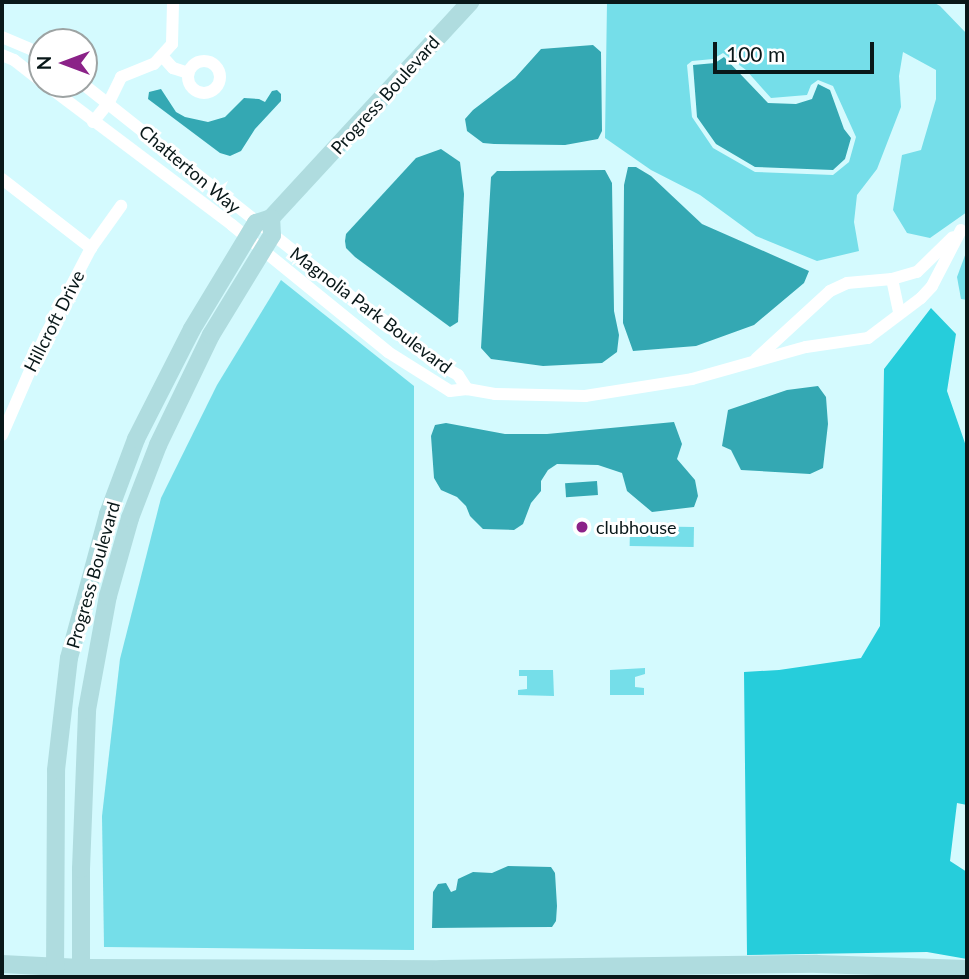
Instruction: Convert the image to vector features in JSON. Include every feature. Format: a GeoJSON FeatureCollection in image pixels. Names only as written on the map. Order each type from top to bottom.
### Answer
{"type":"FeatureCollection","features":[{"type":"Feature","properties":{"kind":"main road","name":"Progress Boulevard"},"geometry":{"type":"LineString","coordinates":[[55,972],[56,770],[69,658],[83,599],[113,502],[162,384],[262,228],[470,2]]}},
{"type":"Feature","properties":{"kind":"main road","name":"Progress Boulevard"},"geometry":{"type":"LineString","coordinates":[[81,973],[81,869],[87,710],[108,596],[130,518],[177,403],[211,335],[262,251],[262,228]]}},
{"type":"Feature","properties":{"kind":"main road"},"geometry":{"type":"LineString","coordinates":[[2,964],[81,973],[817,964],[967,969]]}},
{"type":"Feature","properties":{"kind":"street"},"geometry":{"type":"LineString","coordinates":[[93,122],[109,102],[121,77],[154,64],[172,44],[173,2]]}},
{"type":"Feature","properties":{"kind":"street"},"geometry":{"type":"LineString","coordinates":[[2,37],[28,48]]}},
{"type":"Feature","properties":{"kind":"street","name":"Chatterton Way"},"geometry":{"type":"LineString","coordinates":[[2,55],[28,71]]}},
{"type":"Feature","properties":{"kind":"street"},"geometry":{"type":"LineString","coordinates":[[163,57],[173,68],[188,73]]}},
{"type":"Feature","properties":{"kind":"street","name":"Chatterton Way"},"geometry":{"type":"LineString","coordinates":[[98,94],[262,228]]}},
{"type":"Feature","properties":{"kind":"street","name":"Chatterton Way"},"geometry":{"type":"LineString","coordinates":[[62,98],[227,224],[262,228]]}},
{"type":"Feature","properties":{"kind":"street"},"geometry":{"type":"LineString","coordinates":[[2,178],[91,248]]}},
{"type":"Feature","properties":{"kind":"street","name":"Hillcroft Drive"},"geometry":{"type":"LineString","coordinates":[[2,435],[45,337],[91,248],[121,206]]}},
{"type":"Feature","properties":{"kind":"street","name":"Magnolia Park Boulevard"},"geometry":{"type":"LineString","coordinates":[[262,228],[431,360],[458,375],[467,389]]}},
{"type":"Feature","properties":{"kind":"street","name":"Magnolia Park Boulevard"},"geometry":{"type":"LineString","coordinates":[[753,362],[830,291],[847,283],[892,279],[916,272],[964,228]]}},
{"type":"Feature","properties":{"kind":"street","name":"Magnolia Park Boulevard"},"geometry":{"type":"LineString","coordinates":[[262,251],[418,373],[450,391],[467,389],[495,394],[586,396],[692,379],[806,347],[868,338],[921,298],[932,286],[964,228]]}},
{"type":"Feature","properties":{"kind":"street"},"geometry":{"type":"LineString","coordinates":[[892,279],[899,312]]}},
{"type":"Feature","properties":{"kind":"shaded area"},"geometry":{"type":"Polygon","coordinates":[[[607,2],[933,2],[967,34],[967,212],[930,238],[907,233],[893,210],[902,155],[921,150],[936,99],[936,70],[903,52],[899,76],[901,107],[877,169],[857,195],[854,222],[859,251],[817,261],[756,236],[700,195],[651,170],[605,138],[607,2]],[[723,53],[713,59],[692,61],[687,65],[692,117],[713,148],[755,172],[833,175],[849,162],[856,137],[833,86],[818,80],[811,85],[807,95],[771,98],[746,70],[723,53]]]}},
{"type":"Feature","properties":{"kind":"shaded area"},"geometry":{"type":"Polygon","coordinates":[[[593,45],[601,52],[602,131],[598,139],[565,145],[494,144],[483,143],[467,131],[465,119],[473,110],[515,78],[541,49],[593,45]]]}},
{"type":"Feature","properties":{"kind":"shaded area"},"geometry":{"type":"Polygon","coordinates":[[[724,57],[768,103],[796,104],[812,99],[818,84],[830,90],[844,129],[851,138],[845,159],[833,170],[755,167],[716,144],[697,117],[693,65],[715,63],[724,57]]]}},
{"type":"Feature","properties":{"kind":"shaded area"},"geometry":{"type":"Polygon","coordinates":[[[161,89],[176,112],[208,122],[225,117],[244,98],[265,102],[272,91],[277,90],[281,94],[281,101],[255,129],[241,151],[230,156],[220,153],[148,99],[149,92],[161,89]]]}},
{"type":"Feature","properties":{"kind":"shaded area"},"geometry":{"type":"Polygon","coordinates":[[[441,149],[460,162],[464,194],[458,322],[450,327],[355,257],[346,248],[345,241],[346,234],[416,158],[441,149]]]}},
{"type":"Feature","properties":{"kind":"shaded area"},"geometry":{"type":"Polygon","coordinates":[[[628,167],[636,167],[651,176],[702,224],[809,271],[804,283],[754,325],[696,346],[633,351],[623,323],[624,185],[628,167]]]}},
{"type":"Feature","properties":{"kind":"shaded area"},"geometry":{"type":"Polygon","coordinates":[[[605,170],[612,183],[614,311],[619,335],[617,352],[602,363],[543,366],[491,359],[481,348],[491,177],[497,171],[605,170]]]}},
{"type":"Feature","properties":{"kind":"shaded area"},"geometry":{"type":"Polygon","coordinates":[[[967,250],[967,300],[961,299],[957,277],[967,250]]]}},
{"type":"Feature","properties":{"kind":"shaded area"},"geometry":{"type":"Polygon","coordinates":[[[281,280],[414,386],[414,950],[104,947],[102,816],[120,659],[161,498],[217,385],[281,280]]]}},
{"type":"Feature","properties":{"kind":"shaded area"},"geometry":{"type":"Polygon","coordinates":[[[931,308],[956,334],[947,391],[967,449],[967,805],[957,803],[950,861],[967,872],[967,959],[927,952],[747,955],[744,672],[779,670],[861,658],[880,626],[884,369],[931,308]]]}},
{"type":"Feature","properties":{"kind":"shaded area"},"geometry":{"type":"Polygon","coordinates":[[[818,386],[826,397],[828,424],[823,468],[810,474],[741,470],[731,450],[722,446],[728,410],[787,390],[818,386]]]}},
{"type":"Feature","properties":{"kind":"shaded area"},"geometry":{"type":"Polygon","coordinates":[[[674,422],[682,444],[677,459],[695,480],[698,496],[694,507],[652,512],[627,491],[622,473],[598,465],[557,464],[548,470],[541,481],[541,491],[531,503],[523,524],[514,530],[483,529],[470,516],[466,506],[457,497],[441,490],[434,478],[431,436],[435,425],[446,423],[505,434],[547,434],[674,422]]]}},
{"type":"Feature","properties":{"kind":"shaded area"},"geometry":{"type":"Polygon","coordinates":[[[597,481],[598,495],[566,497],[565,483],[597,481]]]}},
{"type":"Feature","properties":{"kind":"shaded area"},"geometry":{"type":"Polygon","coordinates":[[[630,526],[694,527],[694,547],[630,546],[630,526]]]}},
{"type":"Feature","properties":{"kind":"shaded area"},"geometry":{"type":"Polygon","coordinates":[[[645,668],[645,674],[635,677],[635,687],[644,688],[644,695],[610,695],[610,670],[645,668]]]}},
{"type":"Feature","properties":{"kind":"shaded area"},"geometry":{"type":"Polygon","coordinates":[[[519,670],[553,670],[554,696],[518,695],[518,690],[527,689],[527,676],[519,676],[519,670]]]}},
{"type":"Feature","properties":{"kind":"shaded area"},"geometry":{"type":"Polygon","coordinates":[[[508,866],[551,867],[555,873],[557,906],[556,921],[552,927],[432,928],[433,892],[438,884],[446,883],[451,892],[456,890],[458,879],[473,872],[492,873],[508,866]]]}},
{"type":"Feature","properties":{"kind":"place","name":"clubhouse"},"geometry":{"type":"Point","coordinates":[582,527]}}]}
